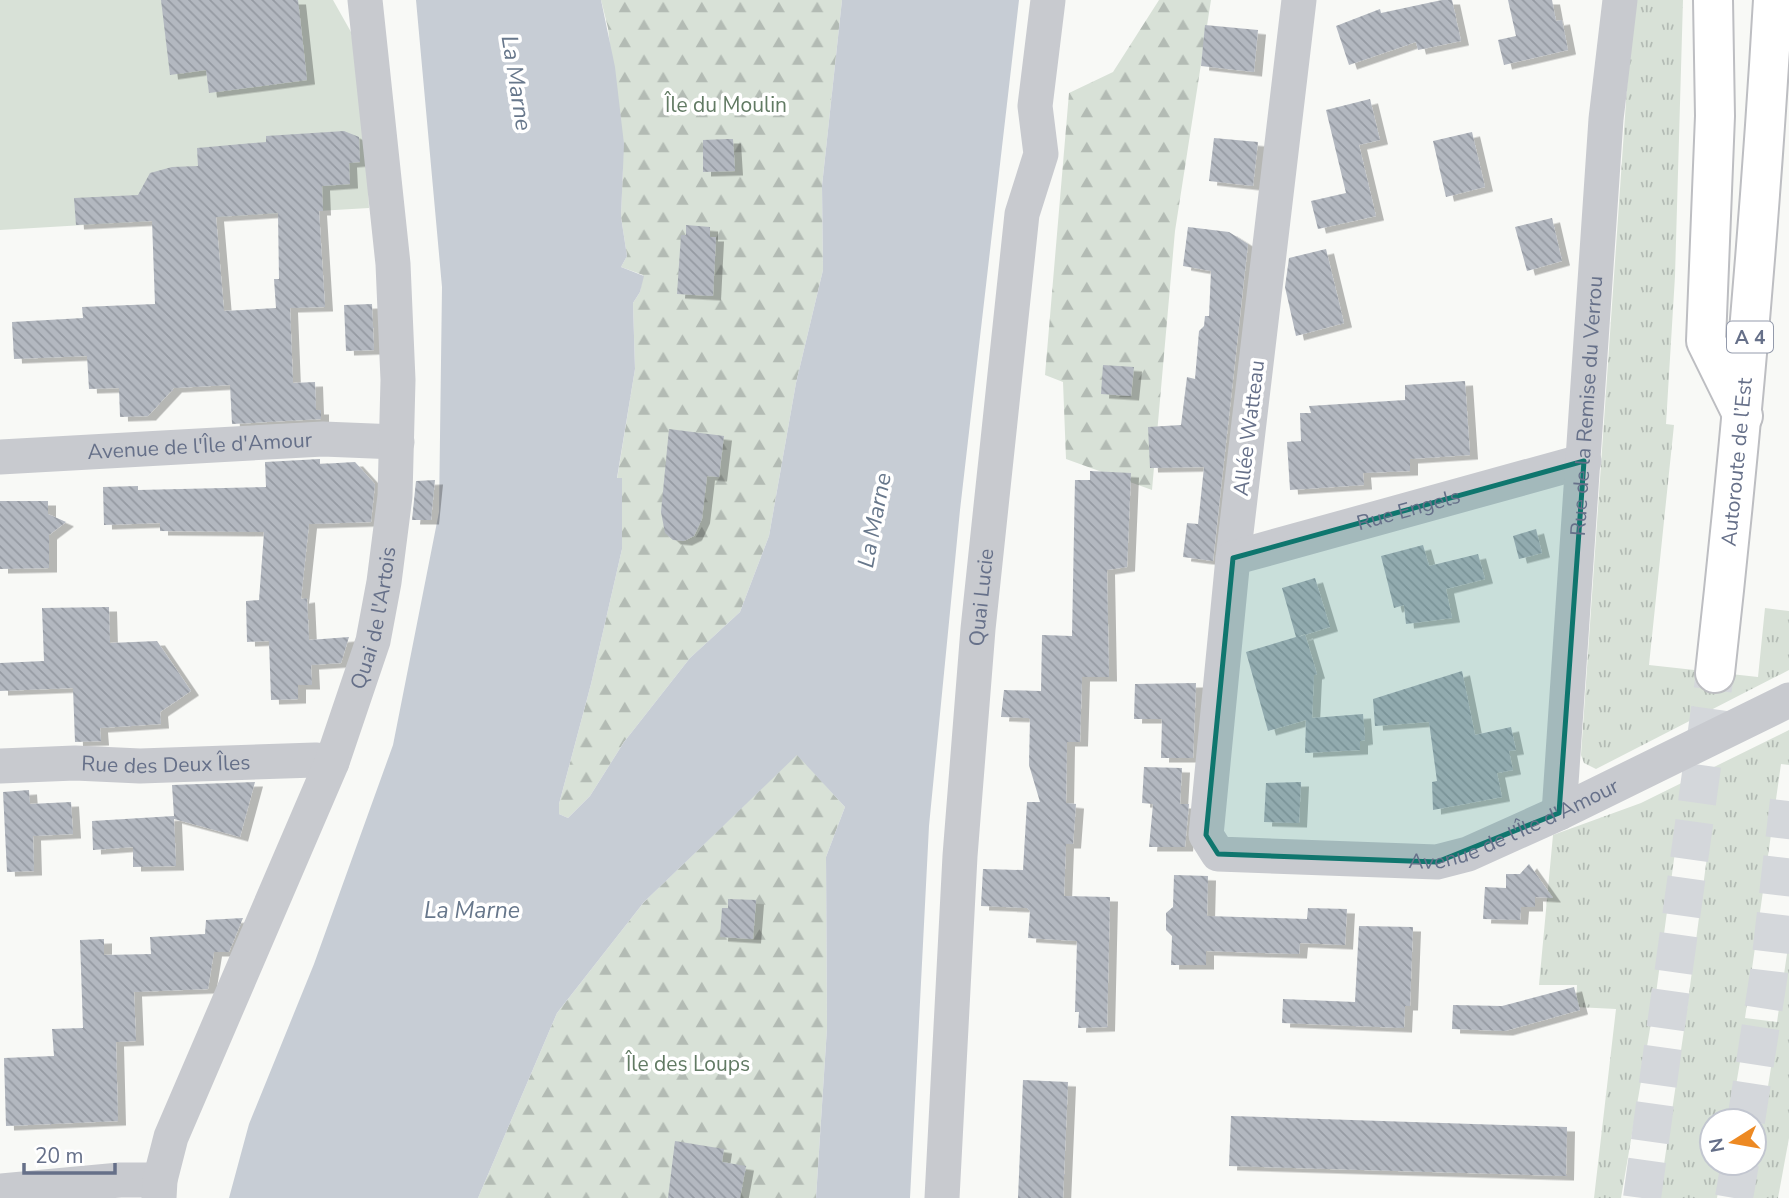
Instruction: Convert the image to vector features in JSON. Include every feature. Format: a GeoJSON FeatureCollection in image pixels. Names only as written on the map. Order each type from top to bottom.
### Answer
{"type":"FeatureCollection","features":[{"type":"Feature","properties":{"kind":"highway"},"geometry":{"type":"LineString","coordinates":[[1713,0],[1715,116],[1706,341],[1743,418]]}},
{"type":"Feature","properties":{"kind":"highway","name":"Autoroute de l’Est"},"geometry":{"type":"LineString","coordinates":[[1715,673],[1743,418],[1761,216],[1773,0]]}},
{"type":"Feature","properties":{"kind":"street","name":"Quai de l'Artois"},"geometry":{"type":"LineString","coordinates":[[159,1189],[171,1137],[332,762],[373,641],[395,496],[397,442],[393,264],[365,0]]}},
{"type":"Feature","properties":{"kind":"street","name":"Quai Lucie"},"geometry":{"type":"LineString","coordinates":[[942,1198],[960,856],[978,629],[1022,214],[1041,154],[1035,106],[1048,0]]}},
{"type":"Feature","properties":{"kind":"street","name":"Allée Watteau"},"geometry":{"type":"LineString","coordinates":[[1218,854],[1206,835],[1233,558],[1299,0]]}},
{"type":"Feature","properties":{"kind":"street","name":"Rue de la Remise du Verrou"},"geometry":{"type":"LineString","coordinates":[[1559,813],[1605,119],[1620,0]]}},
{"type":"Feature","properties":{"kind":"street","name":"Avenue de l'Île d'Amour"},"geometry":{"type":"LineString","coordinates":[[0,457],[323,439],[397,442]]}},
{"type":"Feature","properties":{"kind":"street","name":"Rue Engels"},"geometry":{"type":"LineString","coordinates":[[1233,558],[1584,461]]}},
{"type":"Feature","properties":{"kind":"street","name":"Avenue de l'Île d'Amour"},"geometry":{"type":"LineString","coordinates":[[1218,854],[1437,862],[1468,854],[1559,813],[1789,700]]}},
{"type":"Feature","properties":{"kind":"street","name":"Rue des Deux Îles"},"geometry":{"type":"LineString","coordinates":[[0,766],[75,763],[140,766],[315,760],[332,762]]}},
{"type":"Feature","properties":{"kind":"street"},"geometry":{"type":"LineString","coordinates":[[0,1191],[120,1180],[159,1189]]}},
{"type":"Feature","properties":{"kind":"highlighted area"},"geometry":{"type":"Polygon","coordinates":[[[1584,461],[1559,813],[1437,862],[1218,854],[1206,835],[1233,558],[1584,461]]]}},
{"type":"Feature","properties":{"kind":"green space"},"geometry":{"type":"Polygon","coordinates":[[[0,0],[333,0],[351,32],[365,114],[369,208],[0,230],[0,0]]]}},
{"type":"Feature","properties":{"kind":"green space","name":"Île du Moulin"},"geometry":{"type":"Polygon","coordinates":[[[601,0],[842,0],[822,186],[823,270],[796,383],[769,536],[740,612],[690,658],[624,742],[590,796],[568,818],[559,814],[559,804],[591,684],[622,549],[617,479],[635,369],[633,303],[640,292],[643,275],[621,267],[627,256],[621,217],[623,165],[608,28],[601,0]]]}},
{"type":"Feature","properties":{"kind":"green space"},"geometry":{"type":"Polygon","coordinates":[[[1159,0],[1211,0],[1175,231],[1152,490],[1066,459],[1063,382],[1045,375],[1069,93],[1113,72],[1159,0]]]}},
{"type":"Feature","properties":{"kind":"green space"},"geometry":{"type":"Polygon","coordinates":[[[1633,0],[1683,0],[1675,276],[1666,424],[1674,425],[1649,665],[1758,677],[1765,608],[1789,611],[1789,670],[1596,769],[1584,763],[1581,755],[1633,0]]]}},
{"type":"Feature","properties":{"kind":"green space"},"geometry":{"type":"Polygon","coordinates":[[[1789,730],[1789,765],[1781,764],[1745,1018],[1777,1022],[1789,940],[1789,1138],[1778,1198],[1750,1198],[1753,1177],[1768,1177],[1768,1107],[1765,1107],[1774,1049],[1743,1044],[1732,1107],[1698,1107],[1698,1177],[1721,1177],[1717,1198],[1659,1198],[1684,1030],[1651,1023],[1621,1198],[1594,1198],[1616,1009],[1576,1007],[1577,985],[1539,985],[1553,835],[1641,803],[1789,730]],[[1679,822],[1655,1001],[1687,1009],[1711,826],[1679,822]]]}},
{"type":"Feature","properties":{"kind":"green space","name":"Île des Loups"},"geometry":{"type":"Polygon","coordinates":[[[797,754],[845,807],[826,857],[827,1028],[816,1198],[478,1198],[557,1013],[644,902],[797,754]]]}},
{"type":"Feature","properties":{"kind":"water","name":"La Marne"},"geometry":{"type":"Polygon","coordinates":[[[416,0],[601,0],[615,67],[624,144],[621,217],[627,256],[621,267],[644,276],[640,292],[633,303],[635,369],[617,478],[622,478],[622,549],[591,684],[559,804],[559,814],[568,818],[590,796],[624,742],[690,658],[740,612],[769,536],[796,383],[823,270],[822,186],[842,0],[1019,0],[960,510],[929,826],[910,1198],[816,1198],[827,1028],[826,857],[845,807],[797,755],[644,902],[557,1013],[478,1198],[229,1198],[249,1124],[314,964],[393,745],[439,512],[442,287],[416,0]]]}},
{"type":"Feature","properties":{"kind":"building"},"geometry":{"type":"Polygon","coordinates":[[[161,0],[298,0],[307,80],[209,93],[206,70],[170,75],[161,0]]]}},
{"type":"Feature","properties":{"kind":"building"},"geometry":{"type":"Polygon","coordinates":[[[1452,0],[1461,41],[1418,50],[1416,42],[1349,65],[1336,26],[1380,9],[1381,13],[1452,0]]]}},
{"type":"Feature","properties":{"kind":"building"},"geometry":{"type":"Polygon","coordinates":[[[1508,0],[1552,0],[1556,21],[1562,20],[1568,50],[1504,65],[1498,40],[1516,36],[1508,0]]]}},
{"type":"Feature","properties":{"kind":"building"},"geometry":{"type":"Polygon","coordinates":[[[1205,25],[1258,30],[1254,72],[1201,66],[1205,25]]]}},
{"type":"Feature","properties":{"kind":"building"},"geometry":{"type":"Polygon","coordinates":[[[1370,99],[1380,140],[1359,145],[1376,216],[1318,229],[1311,201],[1346,193],[1326,110],[1370,99]]]}},
{"type":"Feature","properties":{"kind":"building"},"geometry":{"type":"Polygon","coordinates":[[[344,131],[359,137],[360,162],[349,163],[350,184],[322,186],[323,211],[319,211],[325,307],[290,308],[293,383],[315,382],[316,410],[321,410],[321,419],[232,424],[230,385],[174,388],[148,416],[120,417],[119,388],[89,389],[87,356],[14,359],[12,322],[83,318],[82,307],[155,304],[152,221],[76,225],[74,198],[138,195],[150,173],[172,167],[198,166],[197,148],[266,142],[266,136],[344,131]],[[278,213],[216,217],[224,311],[276,308],[274,279],[279,279],[278,213]]]}},
{"type":"Feature","properties":{"kind":"building"},"geometry":{"type":"Polygon","coordinates":[[[1472,132],[1485,187],[1446,197],[1433,141],[1472,132]]]}},
{"type":"Feature","properties":{"kind":"building"},"geometry":{"type":"Polygon","coordinates":[[[1214,138],[1258,142],[1253,186],[1209,181],[1214,138]]]}},
{"type":"Feature","properties":{"kind":"building"},"geometry":{"type":"Polygon","coordinates":[[[733,139],[735,171],[703,172],[703,140],[733,139]]]}},
{"type":"Feature","properties":{"kind":"building"},"geometry":{"type":"Polygon","coordinates":[[[1552,218],[1562,261],[1527,271],[1515,227],[1552,218]]]}},
{"type":"Feature","properties":{"kind":"building"},"geometry":{"type":"Polygon","coordinates":[[[686,225],[710,227],[710,237],[716,237],[713,296],[677,294],[681,235],[686,235],[686,225]]]}},
{"type":"Feature","properties":{"kind":"building"},"geometry":{"type":"Polygon","coordinates":[[[1188,227],[1229,232],[1248,244],[1213,561],[1183,557],[1187,523],[1198,524],[1204,467],[1150,468],[1148,427],[1181,425],[1187,377],[1195,379],[1199,331],[1204,326],[1205,316],[1209,316],[1211,271],[1183,266],[1188,227]]]}},
{"type":"Feature","properties":{"kind":"building"},"geometry":{"type":"Polygon","coordinates":[[[1326,249],[1344,323],[1296,336],[1285,287],[1289,258],[1326,249]]]}},
{"type":"Feature","properties":{"kind":"building"},"geometry":{"type":"Polygon","coordinates":[[[372,304],[374,350],[346,351],[344,305],[372,304]]]}},
{"type":"Feature","properties":{"kind":"building"},"geometry":{"type":"Polygon","coordinates":[[[1103,365],[1134,367],[1131,396],[1101,394],[1103,365]]]}},
{"type":"Feature","properties":{"kind":"building"},"geometry":{"type":"Polygon","coordinates":[[[1465,381],[1470,455],[1410,459],[1410,471],[1363,473],[1364,485],[1290,490],[1287,442],[1301,441],[1300,413],[1311,413],[1309,406],[1405,400],[1405,385],[1465,381]]]}},
{"type":"Feature","properties":{"kind":"building"},"geometry":{"type":"Polygon","coordinates":[[[669,429],[724,436],[719,477],[707,476],[702,519],[694,536],[684,541],[673,540],[665,533],[661,512],[669,429]]]}},
{"type":"Feature","properties":{"kind":"building"},"geometry":{"type":"Polygon","coordinates":[[[320,459],[320,464],[355,462],[375,484],[371,522],[309,524],[301,599],[307,598],[309,640],[349,637],[341,663],[311,665],[312,685],[298,685],[298,699],[271,700],[269,641],[247,642],[246,601],[259,600],[264,532],[160,531],[160,523],[104,525],[103,487],[138,486],[138,490],[266,487],[265,462],[320,459]]]}},
{"type":"Feature","properties":{"kind":"building"},"geometry":{"type":"Polygon","coordinates":[[[1090,471],[1131,473],[1127,567],[1107,570],[1109,677],[1082,677],[1080,742],[1067,742],[1066,803],[1076,804],[1073,844],[1066,844],[1064,896],[1110,897],[1107,1027],[1078,1028],[1079,1012],[1075,1012],[1077,941],[1028,938],[1030,911],[1027,908],[981,906],[983,869],[1023,870],[1027,802],[1040,802],[1029,765],[1030,718],[1001,717],[1004,690],[1041,691],[1042,635],[1072,636],[1075,480],[1090,480],[1090,471]]]}},
{"type":"Feature","properties":{"kind":"building"},"geometry":{"type":"Polygon","coordinates":[[[435,480],[431,520],[412,520],[416,481],[435,480]]]}},
{"type":"Feature","properties":{"kind":"building"},"geometry":{"type":"Polygon","coordinates":[[[0,501],[48,501],[48,514],[66,522],[49,535],[49,568],[0,569],[0,501]]]}},
{"type":"Feature","properties":{"kind":"building"},"geometry":{"type":"Polygon","coordinates":[[[1536,529],[1542,553],[1519,559],[1513,536],[1536,529]]]}},
{"type":"Feature","properties":{"kind":"building"},"geometry":{"type":"Polygon","coordinates":[[[1423,545],[1429,566],[1478,554],[1485,579],[1446,589],[1452,618],[1406,624],[1404,605],[1394,608],[1381,556],[1423,545]]]}},
{"type":"Feature","properties":{"kind":"building"},"geometry":{"type":"Polygon","coordinates":[[[1315,578],[1330,627],[1305,635],[1317,674],[1314,675],[1312,718],[1363,714],[1365,740],[1360,741],[1360,750],[1305,753],[1306,720],[1268,731],[1246,652],[1296,637],[1282,588],[1315,578]]]}},
{"type":"Feature","properties":{"kind":"building"},"geometry":{"type":"Polygon","coordinates":[[[109,607],[110,643],[157,641],[191,691],[160,712],[161,724],[100,728],[101,741],[75,742],[73,688],[0,691],[0,663],[44,661],[42,608],[109,607]]]}},
{"type":"Feature","properties":{"kind":"building"},"geometry":{"type":"Polygon","coordinates":[[[1462,671],[1475,735],[1511,727],[1516,750],[1509,751],[1513,770],[1497,773],[1502,797],[1433,810],[1432,782],[1437,781],[1429,722],[1375,726],[1373,699],[1462,671]]]}},
{"type":"Feature","properties":{"kind":"building"},"geometry":{"type":"Polygon","coordinates":[[[1196,683],[1193,758],[1161,758],[1162,719],[1134,719],[1135,684],[1196,683]]]}},
{"type":"Feature","properties":{"kind":"building"},"geometry":{"type":"Polygon","coordinates":[[[1144,767],[1182,768],[1180,804],[1189,804],[1185,847],[1149,847],[1153,804],[1142,803],[1144,767]]]}},
{"type":"Feature","properties":{"kind":"building"},"geometry":{"type":"Polygon","coordinates":[[[255,782],[240,837],[174,819],[176,866],[133,867],[133,847],[93,850],[92,821],[174,816],[172,785],[255,782]]]}},
{"type":"Feature","properties":{"kind":"building"},"geometry":{"type":"Polygon","coordinates":[[[1301,782],[1299,823],[1264,822],[1266,783],[1301,782]]]}},
{"type":"Feature","properties":{"kind":"building"},"geometry":{"type":"Polygon","coordinates":[[[29,790],[30,804],[71,802],[73,834],[33,836],[34,871],[7,872],[3,792],[29,790]]]}},
{"type":"Feature","properties":{"kind":"building"},"geometry":{"type":"Polygon","coordinates":[[[1529,864],[1553,898],[1535,897],[1535,907],[1521,907],[1520,920],[1483,919],[1485,887],[1506,888],[1506,874],[1520,874],[1529,864]]]}},
{"type":"Feature","properties":{"kind":"building"},"geometry":{"type":"Polygon","coordinates":[[[1174,875],[1208,876],[1207,916],[1307,919],[1308,908],[1347,909],[1345,945],[1300,943],[1299,954],[1206,951],[1206,965],[1171,965],[1172,936],[1166,930],[1166,913],[1173,907],[1174,875]]]}},
{"type":"Feature","properties":{"kind":"building"},"geometry":{"type":"Polygon","coordinates":[[[728,899],[756,900],[753,939],[720,937],[722,908],[728,908],[728,899]]]}},
{"type":"Feature","properties":{"kind":"building"},"geometry":{"type":"Polygon","coordinates":[[[243,918],[229,952],[214,952],[208,989],[134,992],[136,1041],[116,1042],[118,1121],[6,1126],[4,1058],[54,1056],[52,1029],[83,1028],[80,940],[104,939],[104,955],[151,954],[150,937],[205,934],[206,920],[243,918]]]}},
{"type":"Feature","properties":{"kind":"building"},"geometry":{"type":"Polygon","coordinates":[[[1359,926],[1413,927],[1410,1006],[1405,1006],[1404,1028],[1282,1023],[1283,999],[1355,1002],[1359,926]]]}},
{"type":"Feature","properties":{"kind":"building"},"geometry":{"type":"Polygon","coordinates":[[[1574,987],[1580,1010],[1505,1031],[1452,1029],[1453,1005],[1502,1006],[1574,987]]]}},
{"type":"Feature","properties":{"kind":"building"},"geometry":{"type":"Polygon","coordinates":[[[1023,1080],[1068,1082],[1063,1198],[1018,1198],[1023,1080]]]}},
{"type":"Feature","properties":{"kind":"building"},"geometry":{"type":"Polygon","coordinates":[[[1231,1116],[1567,1127],[1566,1176],[1229,1166],[1231,1116]]]}},
{"type":"Feature","properties":{"kind":"building"},"geometry":{"type":"Polygon","coordinates":[[[675,1141],[724,1149],[722,1162],[746,1166],[740,1198],[668,1198],[675,1141]]]}},
{"type":"Feature","properties":{"kind":"tunnel"},"geometry":{"type":"LineString","coordinates":[[1642,1198],[1715,673]]}},
{"type":"Feature","properties":{"kind":"tunnel"},"geometry":{"type":"LineString","coordinates":[[1748,1107],[1769,973],[1789,800]]}},
{"type":"Feature","properties":{"kind":"tunnel"},"geometry":{"type":"LineString","coordinates":[[1734,1198],[1738,1177]]}}]}
